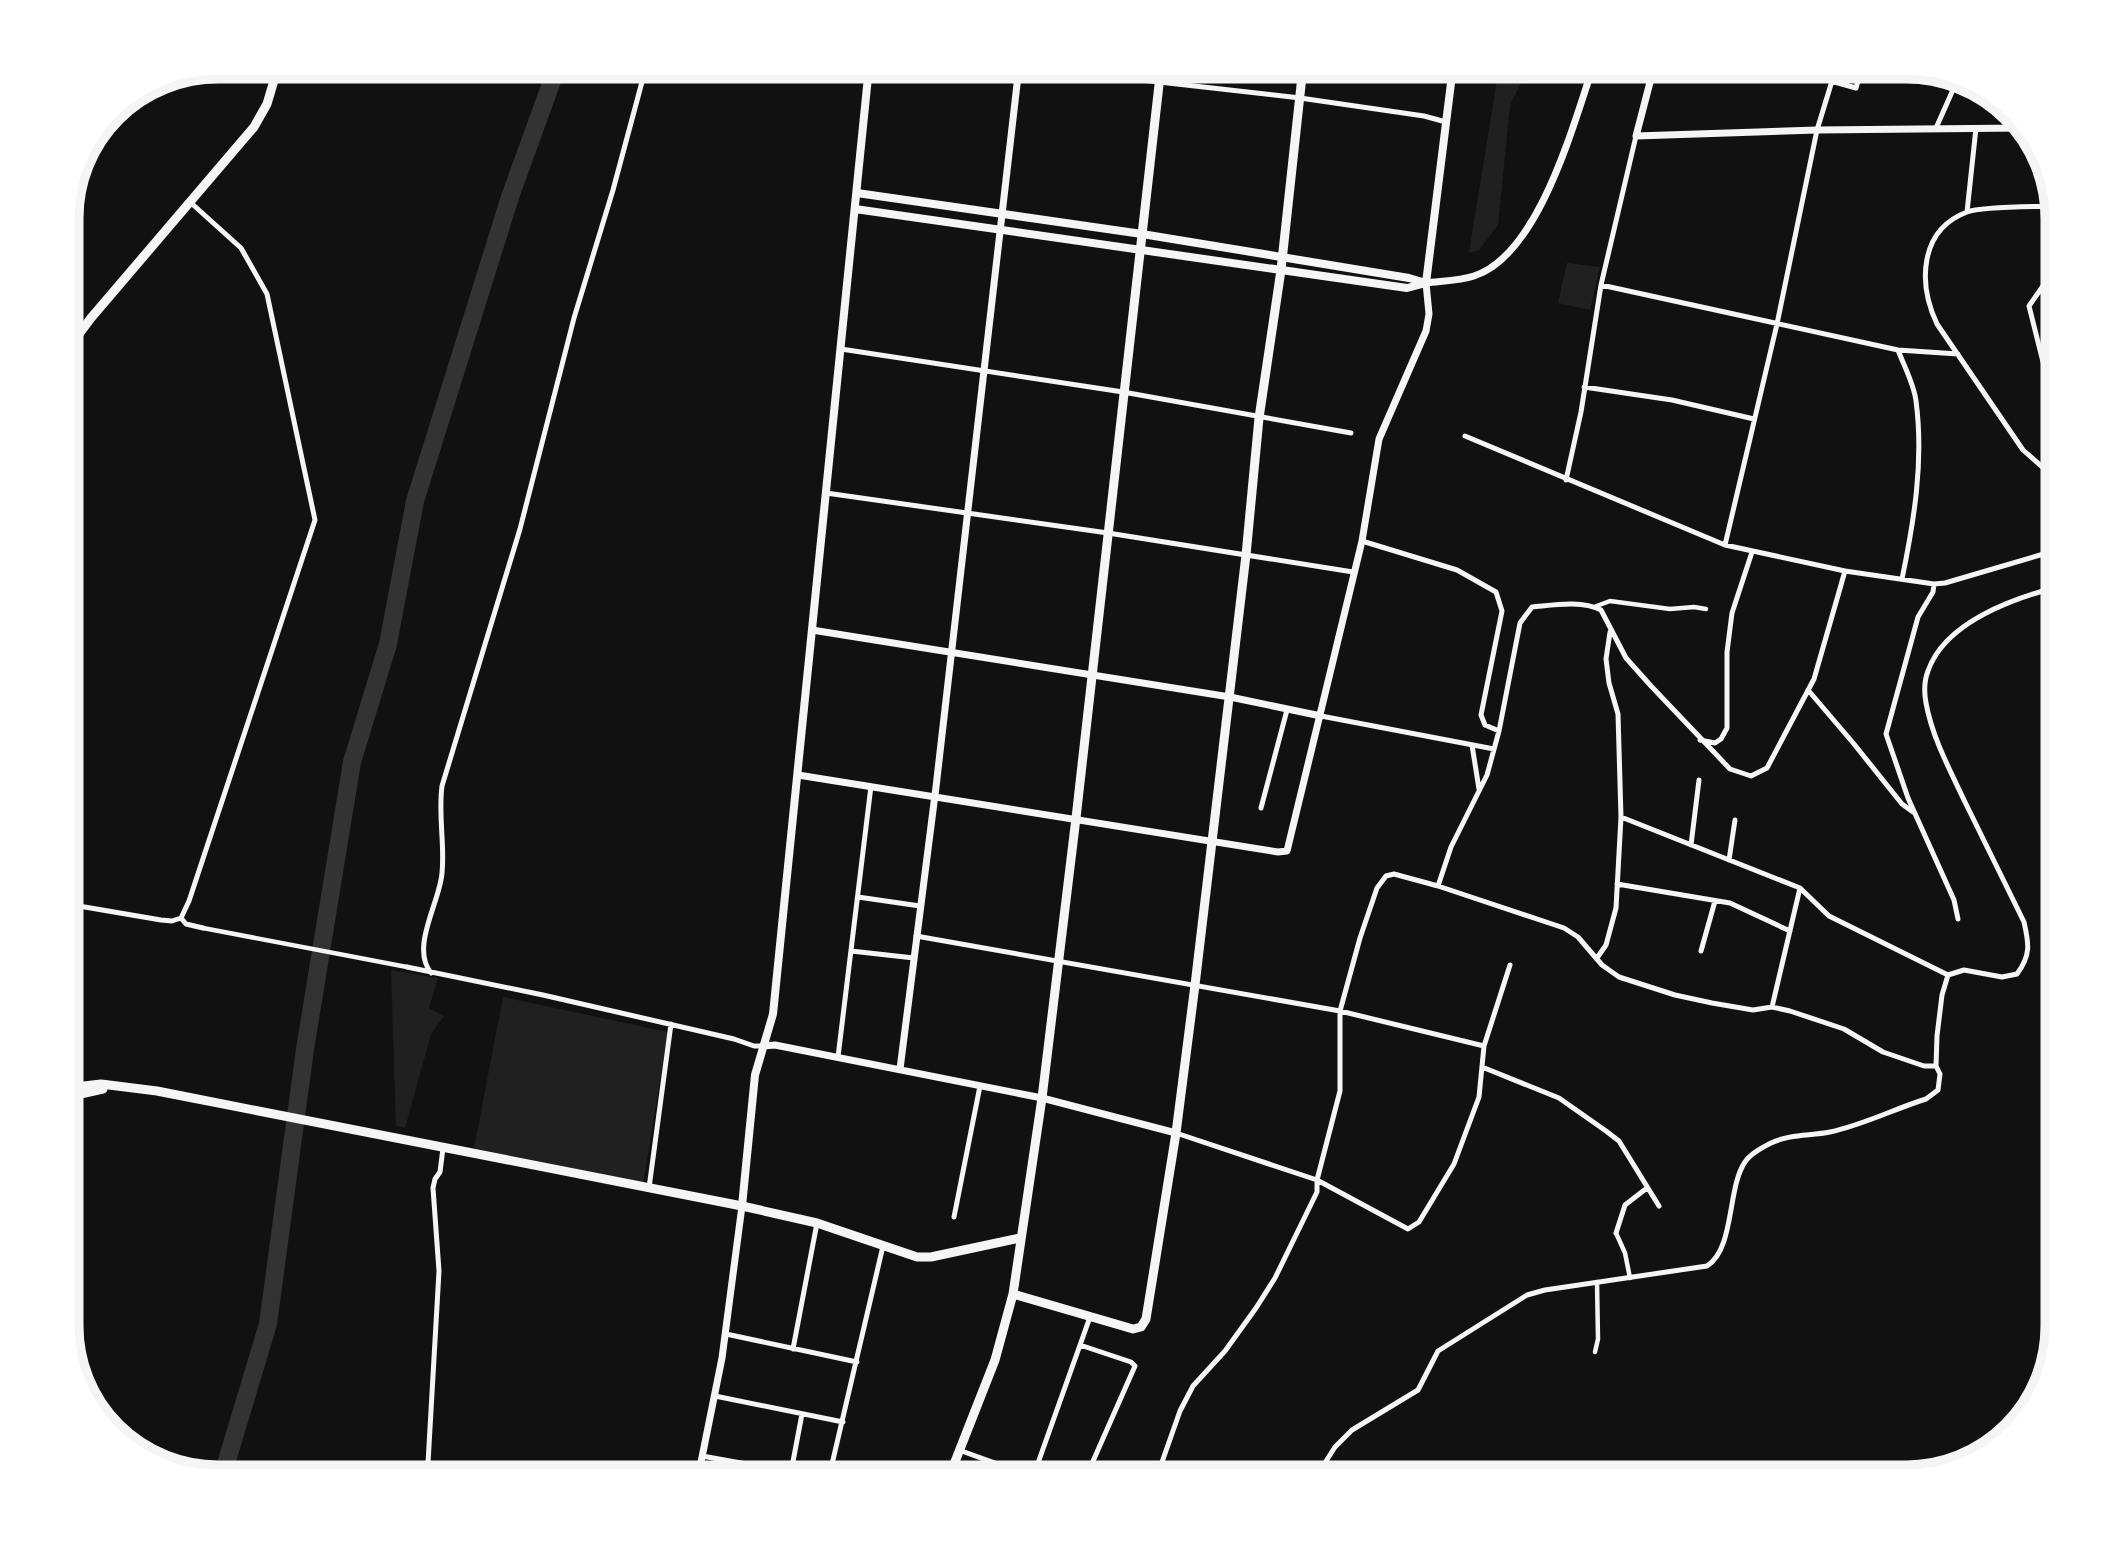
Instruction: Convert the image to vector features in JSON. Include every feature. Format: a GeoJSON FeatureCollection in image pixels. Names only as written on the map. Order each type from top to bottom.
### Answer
{"type":"FeatureCollection","features":[{"type":"Feature","properties":{"kind":"main road"},"geometry":{"type":"LineString","coordinates":[[79,334],[254,127],[272,92],[275,79]]}},
{"type":"Feature","properties":{"kind":"main road"},"geometry":{"type":"LineString","coordinates":[[742,1206],[755,1075],[773,1014],[868,79]]}},
{"type":"Feature","properties":{"kind":"main road"},"geometry":{"type":"LineString","coordinates":[[953,1465],[995,1360],[1013,1294],[1059,960],[1159,79]]}},
{"type":"Feature","properties":{"kind":"main road"},"geometry":{"type":"LineString","coordinates":[[1013,1294],[1133,1329],[1141,1327],[1145,1322],[1195,985],[1230,697],[1259,418],[1281,270],[1302,79]]}},
{"type":"Feature","properties":{"kind":"main road"},"geometry":{"type":"LineString","coordinates":[[1426,283],[1451,79]]}},
{"type":"Feature","properties":{"kind":"main road"},"geometry":{"type":"LineString","coordinates":[[856,193],[1142,234],[1402,276],[1426,283]]}},
{"type":"Feature","properties":{"kind":"main road"},"geometry":{"type":"LineString","coordinates":[[855,209],[1407,288],[1426,283]]}},
{"type":"Feature","properties":{"kind":"main road"},"geometry":{"type":"LineString","coordinates":[[79,1087],[101,1084],[157,1091],[742,1206],[817,1223],[909,1256],[932,1257],[1020,1238]]}},
{"type":"Feature","properties":{"kind":"main road"},"geometry":{"type":"LineString","coordinates":[[79,1094],[132,1088]]}},
{"type":"Feature","properties":{"kind":"street"},"geometry":{"type":"LineString","coordinates":[[431,973],[424,960],[424,942],[442,873],[439,808],[442,786],[517,539],[574,318],[613,190],[643,79]]}},
{"type":"Feature","properties":{"kind":"street"},"geometry":{"type":"LineString","coordinates":[[901,1069],[1018,79]]}},
{"type":"Feature","properties":{"kind":"street"},"geometry":{"type":"LineString","coordinates":[[1134,79],[1300,98],[1424,116],[1446,122]]}},
{"type":"Feature","properties":{"kind":"street"},"geometry":{"type":"LineString","coordinates":[[798,775],[1278,852],[1287,851],[1362,541],[1379,439],[1426,331],[1429,314],[1426,283],[1474,276],[1500,261],[1519,240],[1555,177],[1589,79]]}},
{"type":"Feature","properties":{"kind":"street"},"geometry":{"type":"LineString","coordinates":[[1566,480],[1601,285],[1651,79]]}},
{"type":"Feature","properties":{"kind":"street"},"geometry":{"type":"LineString","coordinates":[[1825,79],[1856,88],[1859,79]]}},
{"type":"Feature","properties":{"kind":"street"},"geometry":{"type":"LineString","coordinates":[[1725,545],[1777,324],[1817,130],[1832,81]]}},
{"type":"Feature","properties":{"kind":"street"},"geometry":{"type":"LineString","coordinates":[[1936,128],[1954,87]]}},
{"type":"Feature","properties":{"kind":"street"},"geometry":{"type":"LineString","coordinates":[[1967,212],[1976,128]]}},
{"type":"Feature","properties":{"kind":"street"},"geometry":{"type":"LineString","coordinates":[[1636,136],[1817,130],[2013,128]]}},
{"type":"Feature","properties":{"kind":"street"},"geometry":{"type":"LineString","coordinates":[[79,906],[172,922],[181,918],[189,901],[315,520],[267,294],[242,248],[190,202]]}},
{"type":"Feature","properties":{"kind":"street"},"geometry":{"type":"LineString","coordinates":[[2044,207],[1967,212],[1940,231],[1931,245],[1925,284],[1930,308],[1937,324],[2023,450],[2045,469]]}},
{"type":"Feature","properties":{"kind":"street"},"geometry":{"type":"LineString","coordinates":[[1601,285],[1898,350],[1958,354]]}},
{"type":"Feature","properties":{"kind":"street"},"geometry":{"type":"LineString","coordinates":[[2045,286],[2029,306],[2045,365]]}},
{"type":"Feature","properties":{"kind":"street"},"geometry":{"type":"LineString","coordinates":[[841,349],[1123,392],[1350,433]]}},
{"type":"Feature","properties":{"kind":"street"},"geometry":{"type":"LineString","coordinates":[[1898,350],[1916,399],[1918,449],[1915,514],[1902,579]]}},
{"type":"Feature","properties":{"kind":"street"},"geometry":{"type":"LineString","coordinates":[[1584,387],[1672,400],[1754,419]]}},
{"type":"Feature","properties":{"kind":"street"},"geometry":{"type":"LineString","coordinates":[[1465,436],[1725,545],[1845,571],[1934,584],[2045,554]]}},
{"type":"Feature","properties":{"kind":"street"},"geometry":{"type":"LineString","coordinates":[[826,492],[1353,572]]}},
{"type":"Feature","properties":{"kind":"street"},"geometry":{"type":"LineString","coordinates":[[1362,541],[1457,570],[1496,592],[1502,611],[1481,715],[1485,725],[1499,732]]}},
{"type":"Feature","properties":{"kind":"street"},"geometry":{"type":"LineString","coordinates":[[1700,740],[1714,743],[1721,739],[1727,728],[1727,652],[1732,613],[1752,552]]}},
{"type":"Feature","properties":{"kind":"street"},"geometry":{"type":"LineString","coordinates":[[1438,886],[1451,847],[1487,775],[1499,732],[1520,623],[1532,607],[1554,605],[1594,607],[1601,610],[1626,658],[1700,740],[1730,769],[1751,776],[1767,768],[1814,679],[1845,571]]}},
{"type":"Feature","properties":{"kind":"street"},"geometry":{"type":"LineString","coordinates":[[1934,584],[1933,592],[1918,617],[1886,734],[1915,813],[1954,900],[1958,919]]}},
{"type":"Feature","properties":{"kind":"street"},"geometry":{"type":"LineString","coordinates":[[1621,817],[1800,887],[1810,900],[1829,916],[1948,975],[1964,970],[2002,977],[2017,974],[2027,960],[2028,942],[2024,922],[1940,747],[1926,706],[1924,691],[1934,659],[1971,621],[2023,596],[2045,590]]}},
{"type":"Feature","properties":{"kind":"street"},"geometry":{"type":"LineString","coordinates":[[1594,607],[1610,601],[1670,609],[1706,608]]}},
{"type":"Feature","properties":{"kind":"street"},"geometry":{"type":"LineString","coordinates":[[813,630],[1230,697],[1494,749]]}},
{"type":"Feature","properties":{"kind":"street"},"geometry":{"type":"LineString","coordinates":[[1597,958],[1606,945],[1616,908],[1621,817],[1618,714],[1609,683],[1606,659],[1611,632]]}},
{"type":"Feature","properties":{"kind":"street"},"geometry":{"type":"LineString","coordinates":[[1808,690],[1902,804],[1915,813]]}},
{"type":"Feature","properties":{"kind":"street"},"geometry":{"type":"LineString","coordinates":[[1261,808],[1287,710]]}},
{"type":"Feature","properties":{"kind":"street"},"geometry":{"type":"LineString","coordinates":[[1472,745],[1479,789]]}},
{"type":"Feature","properties":{"kind":"street"},"geometry":{"type":"LineString","coordinates":[[1691,845],[1699,780]]}},
{"type":"Feature","properties":{"kind":"street"},"geometry":{"type":"LineString","coordinates":[[838,1057],[871,786]]}},
{"type":"Feature","properties":{"kind":"street"},"geometry":{"type":"LineString","coordinates":[[1728,860],[1735,820]]}},
{"type":"Feature","properties":{"kind":"street"},"geometry":{"type":"LineString","coordinates":[[1164,1465],[1180,1411],[1193,1386],[1231,1343],[1275,1278],[1317,1192],[1317,1180],[1340,1091],[1340,1011],[1364,926],[1377,888],[1386,876],[1394,874],[1438,886],[1564,928],[1578,937],[1602,965],[1619,977],[1675,996],[1753,1010],[1772,1007],[1844,1029],[1883,1052],[1924,1066],[1936,1066]]}},
{"type":"Feature","properties":{"kind":"street"},"geometry":{"type":"LineString","coordinates":[[1617,884],[1730,903],[1790,931]]}},
{"type":"Feature","properties":{"kind":"street"},"geometry":{"type":"LineString","coordinates":[[1772,1007],[1800,887]]}},
{"type":"Feature","properties":{"kind":"street"},"geometry":{"type":"LineString","coordinates":[[858,897],[920,906]]}},
{"type":"Feature","properties":{"kind":"street"},"geometry":{"type":"LineString","coordinates":[[1701,951],[1715,901]]}},
{"type":"Feature","properties":{"kind":"street"},"geometry":{"type":"LineString","coordinates":[[181,918],[186,924],[203,928],[543,995],[754,1046],[775,1045],[1042,1098],[1175,1133],[1317,1180],[1408,1229],[1419,1222],[1454,1164],[1479,1097],[1484,1046],[1510,965]]}},
{"type":"Feature","properties":{"kind":"street"},"geometry":{"type":"LineString","coordinates":[[916,936],[1340,1011],[1484,1046]]}},
{"type":"Feature","properties":{"kind":"street"},"geometry":{"type":"LineString","coordinates":[[851,951],[914,958]]}},
{"type":"Feature","properties":{"kind":"street"},"geometry":{"type":"LineString","coordinates":[[1324,1465],[1335,1447],[1353,1430],[1418,1390],[1438,1351],[1527,1295],[1597,1281],[1700,1267],[1713,1262],[1722,1245],[1744,1163],[1770,1143],[1830,1132],[1927,1099],[1938,1090],[1938,1022],[1948,975]]}},
{"type":"Feature","properties":{"kind":"street"},"geometry":{"type":"LineString","coordinates":[[649,1188],[671,1024]]}},
{"type":"Feature","properties":{"kind":"street"},"geometry":{"type":"LineString","coordinates":[[1482,1067],[1559,1098],[1606,1131],[1619,1142],[1659,1206]]}},
{"type":"Feature","properties":{"kind":"street"},"geometry":{"type":"LineString","coordinates":[[954,1217],[980,1086]]}},
{"type":"Feature","properties":{"kind":"street"},"geometry":{"type":"LineString","coordinates":[[428,1463],[439,1271],[433,1188],[440,1172],[443,1148]]}},
{"type":"Feature","properties":{"kind":"street"},"geometry":{"type":"LineString","coordinates":[[1630,1278],[1625,1253],[1616,1233],[1625,1205],[1647,1188]]}},
{"type":"Feature","properties":{"kind":"street"},"geometry":{"type":"LineString","coordinates":[[700,1465],[726,1334],[742,1206]]}},
{"type":"Feature","properties":{"kind":"street"},"geometry":{"type":"LineString","coordinates":[[793,1349],[817,1223]]}},
{"type":"Feature","properties":{"kind":"street"},"geometry":{"type":"LineString","coordinates":[[832,1465],[883,1246]]}},
{"type":"Feature","properties":{"kind":"street"},"geometry":{"type":"LineString","coordinates":[[1594,1352],[1598,1339],[1597,1281]]}},
{"type":"Feature","properties":{"kind":"street"},"geometry":{"type":"LineString","coordinates":[[1037,1465],[1090,1318]]}},
{"type":"Feature","properties":{"kind":"street"},"geometry":{"type":"LineString","coordinates":[[726,1334],[857,1362]]}},
{"type":"Feature","properties":{"kind":"street"},"geometry":{"type":"LineString","coordinates":[[1080,1345],[1131,1362],[1135,1366],[1092,1465]]}},
{"type":"Feature","properties":{"kind":"street"},"geometry":{"type":"LineString","coordinates":[[715,1396],[843,1422]]}},
{"type":"Feature","properties":{"kind":"street"},"geometry":{"type":"LineString","coordinates":[[792,1465],[802,1413]]}},
{"type":"Feature","properties":{"kind":"street"},"geometry":{"type":"LineString","coordinates":[[959,1450],[1000,1465]]}},
{"type":"Feature","properties":{"kind":"street"},"geometry":{"type":"LineString","coordinates":[[702,1456],[752,1465]]}},
{"type":"Feature","properties":{"kind":"shaded area"},"geometry":{"type":"Polygon","coordinates":[[[1497,79],[1523,79],[1510,105],[1498,225],[1479,250],[1469,253],[1497,79]]]}},
{"type":"Feature","properties":{"kind":"shaded area"},"geometry":{"type":"Polygon","coordinates":[[[1567,263],[1600,267],[1590,310],[1558,303],[1567,263]]]}},
{"type":"Feature","properties":{"kind":"shaded area"},"geometry":{"type":"Polygon","coordinates":[[[391,970],[438,978],[429,1008],[444,1016],[431,1034],[405,1128],[396,1126],[391,970]]]}},
{"type":"Feature","properties":{"kind":"shaded area"},"geometry":{"type":"Polygon","coordinates":[[[503,997],[668,1032],[643,1185],[474,1148],[503,997]]]}},
{"type":"Feature","properties":{"kind":"waterway"},"geometry":{"type":"LineString","coordinates":[[226,1465],[268,1324],[305,1049],[352,762],[388,644],[415,501],[510,197],[553,79]]}}]}
